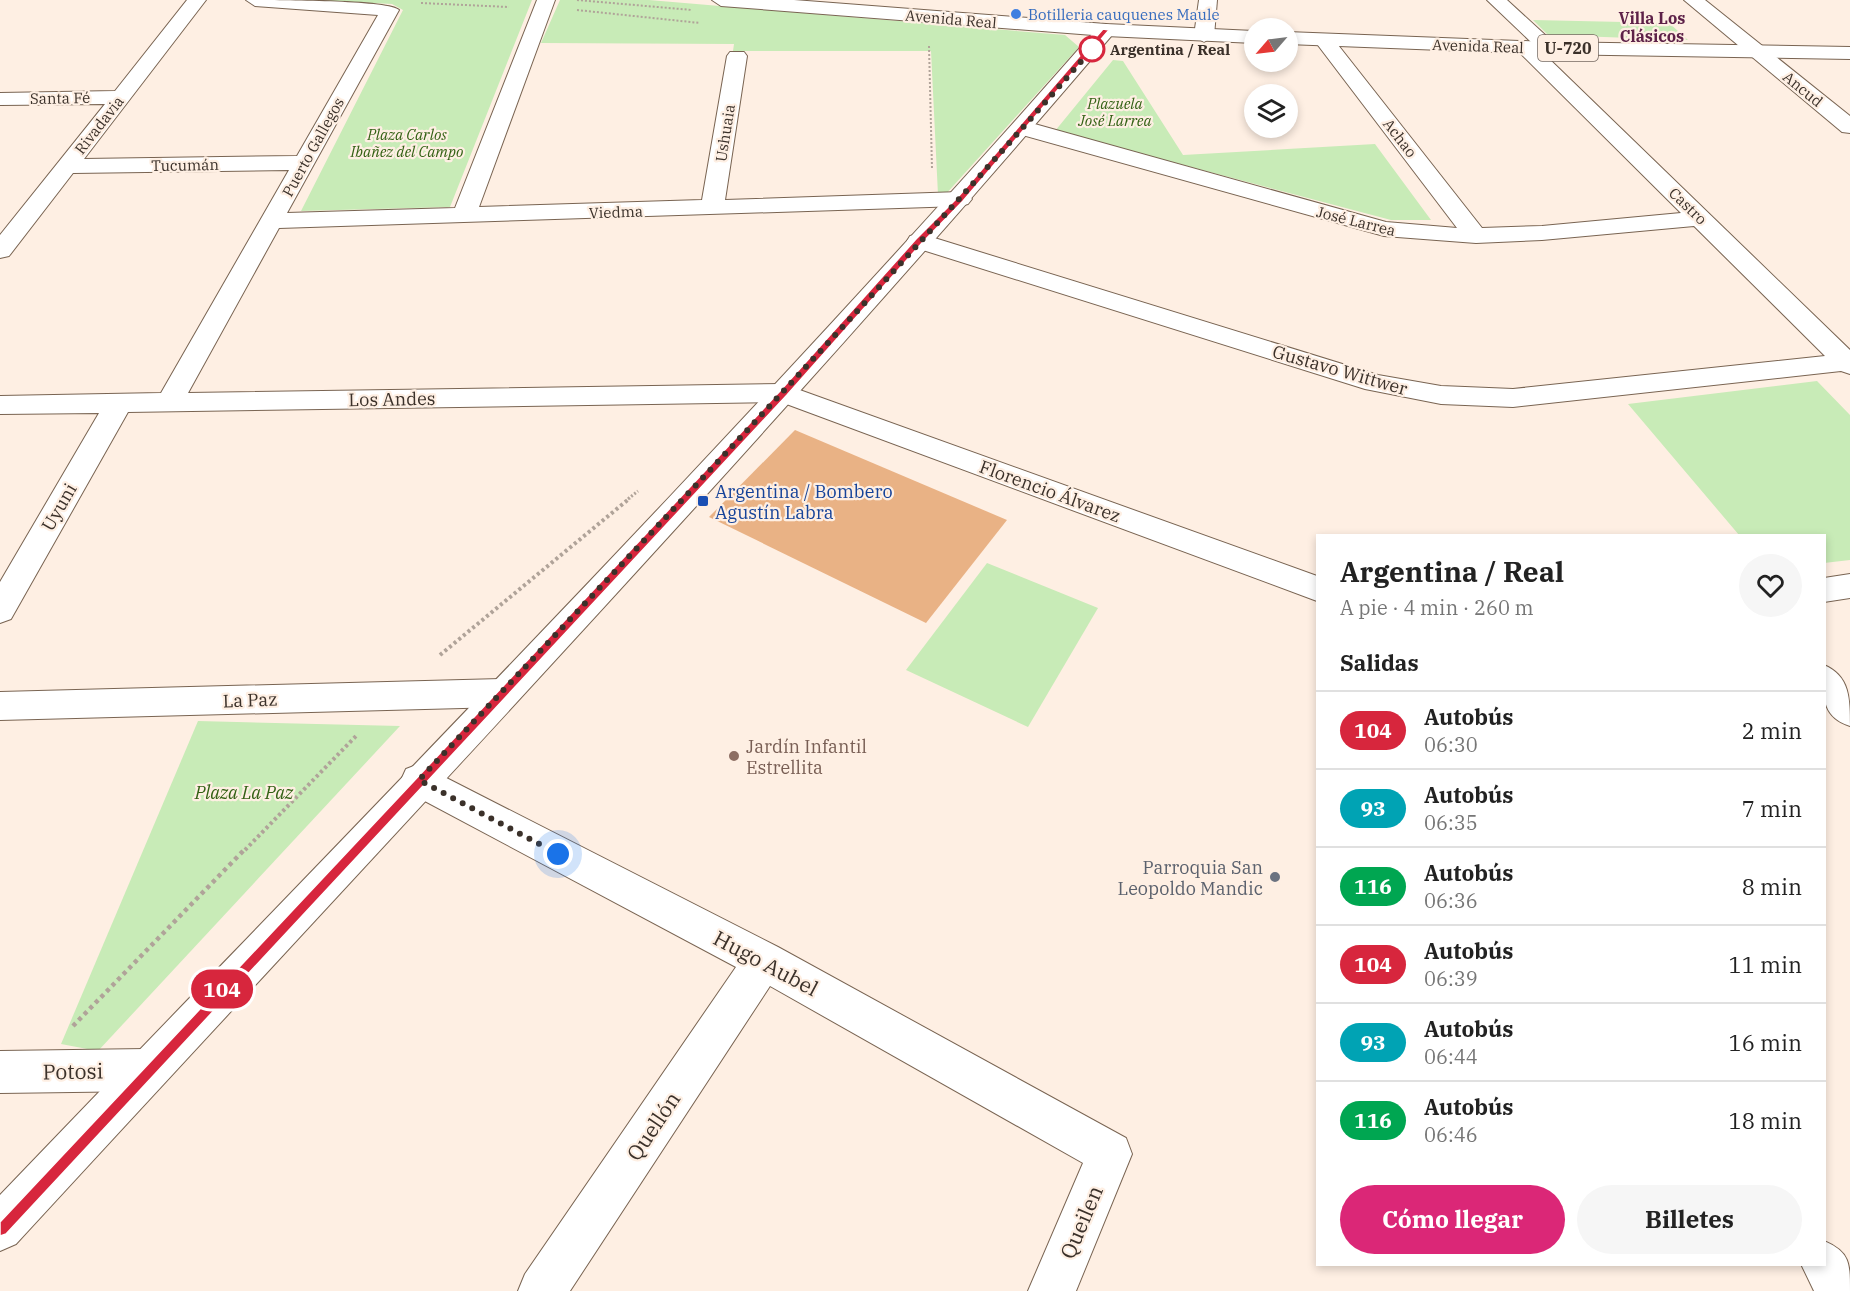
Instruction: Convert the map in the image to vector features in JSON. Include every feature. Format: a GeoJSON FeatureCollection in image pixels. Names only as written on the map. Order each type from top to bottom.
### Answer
{"type":"FeatureCollection","features":[{"type":"Feature","properties":{"kind":"street","name":"Rivadavia"},"geometry":{"type":"LineString","coordinates":[[0,251],[11,223],[66,166],[197,0]]}},
{"type":"Feature","properties":{"kind":"street","name":"Puerto Gallegos"},"geometry":{"type":"LineString","coordinates":[[169,402],[390,10],[255,0]]}},
{"type":"Feature","properties":{"kind":"street","name":"Avenida Real"},"geometry":{"type":"LineString","coordinates":[[721,0],[1106,30],[1244,37]]}},
{"type":"Feature","properties":{"kind":"street"},"geometry":{"type":"LineString","coordinates":[[1204,36],[1209,0]]}},
{"type":"Feature","properties":{"kind":"street","name":"Castro"},"geometry":{"type":"LineString","coordinates":[[1496,0],[1537,48],[1700,218],[1848,363]]}},
{"type":"Feature","properties":{"kind":"street","name":"Ancud"},"geometry":{"type":"LineString","coordinates":[[1694,0],[1850,126]]}},
{"type":"Feature","properties":{"kind":"street"},"geometry":{"type":"LineString","coordinates":[[464,216],[545,4]]}},
{"type":"Feature","properties":{"kind":"street"},"geometry":{"type":"LineString","coordinates":[[0,1228],[783,393],[919,241],[960,199],[1106,30]]}},
{"type":"Feature","properties":{"kind":"street","name":"Avenida Real"},"geometry":{"type":"LineString","coordinates":[[1298,38],[1537,48],[1850,53]]}},
{"type":"Feature","properties":{"kind":"street","name":"Achao"},"geometry":{"type":"LineString","coordinates":[[1324,39],[1476,236]]}},
{"type":"Feature","properties":{"kind":"street","name":"Ushuaia"},"geometry":{"type":"LineString","coordinates":[[712,209],[737,56]]}},
{"type":"Feature","properties":{"kind":"street","name":"Santa Fé"},"geometry":{"type":"LineString","coordinates":[[0,99],[121,97]]}},
{"type":"Feature","properties":{"kind":"street","name":"José Larrea"},"geometry":{"type":"LineString","coordinates":[[1023,128],[1384,230],[1428,235],[1476,236],[1700,218]]}},
{"type":"Feature","properties":{"kind":"street","name":"Tucumán"},"geometry":{"type":"LineString","coordinates":[[66,166],[304,163]]}},
{"type":"Feature","properties":{"kind":"street","name":"Viedma"},"geometry":{"type":"LineString","coordinates":[[271,221],[712,209],[960,199]]}},
{"type":"Feature","properties":{"kind":"street","name":"Gustavo Wittwer"},"geometry":{"type":"LineString","coordinates":[[919,241],[1375,383],[1441,395],[1513,398],[1848,363]]}},
{"type":"Feature","properties":{"kind":"street","name":"Los Andes"},"geometry":{"type":"LineString","coordinates":[[0,405],[783,393]]}},
{"type":"Feature","properties":{"kind":"street","name":"Florencio Álvarez"},"geometry":{"type":"LineString","coordinates":[[783,393],[1316,589]]}},
{"type":"Feature","properties":{"kind":"street","name":"Uyuni"},"geometry":{"type":"LineString","coordinates":[[0,610],[119,403]]}},
{"type":"Feature","properties":{"kind":"street"},"geometry":{"type":"LineString","coordinates":[[1826,590],[1850,586]]}},
{"type":"Feature","properties":{"kind":"street"},"geometry":{"type":"LineString","coordinates":[[1826,682],[1850,712]]}},
{"type":"Feature","properties":{"kind":"street","name":"La Paz"},"geometry":{"type":"LineString","coordinates":[[0,706],[501,693]]}},
{"type":"Feature","properties":{"kind":"street","name":"Hugo Aubel"},"geometry":{"type":"LineString","coordinates":[[419,780],[764,961],[1110,1154]]}},
{"type":"Feature","properties":{"kind":"street","name":"Quellón"},"geometry":{"type":"LineString","coordinates":[[542,1291],[764,961]]}},
{"type":"Feature","properties":{"kind":"street","name":"Potosi"},"geometry":{"type":"LineString","coordinates":[[0,1072],[146,1070]]}},
{"type":"Feature","properties":{"kind":"street","name":"Queilen"},"geometry":{"type":"LineString","coordinates":[[1052,1291],[1110,1154]]}},
{"type":"Feature","properties":{"kind":"street"},"geometry":{"type":"LineString","coordinates":[[1825,1266],[1840,1291]]}},
{"type":"Feature","properties":{"kind":"path"},"geometry":{"type":"LineString","coordinates":[[419,3],[545,4],[707,24]]}},
{"type":"Feature","properties":{"kind":"path"},"geometry":{"type":"LineString","coordinates":[[932,178],[928,46],[940,46]]}},
{"type":"Feature","properties":{"kind":"path"},"geometry":{"type":"LineString","coordinates":[[434,660],[640,489]]}},
{"type":"Feature","properties":{"kind":"path"},"geometry":{"type":"LineString","coordinates":[[67,1032],[360,732]]}},
{"type":"Feature","properties":{"kind":"green space","name":"Plaza Carlos Ibañez del Campo"},"geometry":{"type":"Polygon","coordinates":[[[314,0],[532,0],[450,207],[301,211],[403,10],[392,4],[314,0]]]}},
{"type":"Feature","properties":{"kind":"green space"},"geometry":{"type":"Polygon","coordinates":[[[560,0],[649,0],[1065,35],[1079,47],[945,195],[938,195],[931,51],[733,51],[734,44],[541,43],[560,0]]]}},
{"type":"Feature","properties":{"kind":"green space"},"geometry":{"type":"Polygon","coordinates":[[[1533,20],[1669,23],[1688,40],[1548,35],[1533,20]]]}},
{"type":"Feature","properties":{"kind":"green space","name":"Plazuela José Larrea"},"geometry":{"type":"Polygon","coordinates":[[[1113,60],[1123,61],[1183,155],[1375,144],[1431,220],[1391,220],[1055,131],[1113,60]]]}},
{"type":"Feature","properties":{"kind":"green space"},"geometry":{"type":"Polygon","coordinates":[[[1817,381],[1850,415],[1850,560],[1826,563],[1826,534],[1738,534],[1628,404],[1817,381]]]}},
{"type":"Feature","properties":{"kind":"green space"},"geometry":{"type":"Polygon","coordinates":[[[987,563],[1098,608],[1028,727],[906,670],[987,563]]]}},
{"type":"Feature","properties":{"kind":"green space","name":"Plaza La Paz"},"geometry":{"type":"Polygon","coordinates":[[[198,721],[400,726],[98,1051],[61,1044],[198,721]]]}},
{"type":"Feature","properties":{"kind":"building"},"geometry":{"type":"Polygon","coordinates":[[[795,430],[1007,520],[926,623],[709,517],[795,430]]]}},
{"type":"Feature","properties":{"kind":"bus line","name":"104"},"geometry":{"type":"LineString","coordinates":[[0,1228],[783,393],[919,241],[960,199],[1106,30]]}},
{"type":"Feature","properties":{"kind":"place","name":"Botilleria cauquenes Maule"},"geometry":{"type":"Point","coordinates":[1016,14]}},
{"type":"Feature","properties":{"kind":"place","name":"Argentina / Real"},"geometry":{"type":"Point","coordinates":[1092,49]}},
{"type":"Feature","properties":{"kind":"place","name":"Argentina / Bombero Agustín Labra"},"geometry":{"type":"Point","coordinates":[703,501]}},
{"type":"Feature","properties":{"kind":"place","name":"Jardín Infantil Estrellita"},"geometry":{"type":"Point","coordinates":[734,756]}},
{"type":"Feature","properties":{"kind":"place","name":"Parroquia San Leopoldo Mandic"},"geometry":{"type":"Point","coordinates":[1275,877]}},
{"type":"Feature","properties":{"kind":"district","name":"Villa Los Clásicos"},"geometry":{"type":"Point","coordinates":[1652,27]}},
{"type":"Feature","properties":{"kind":"route"},"geometry":{"type":"LineString","coordinates":[[558,854],[419,780],[783,393],[919,241],[960,199],[1098,42],[1092,49]]}}]}
